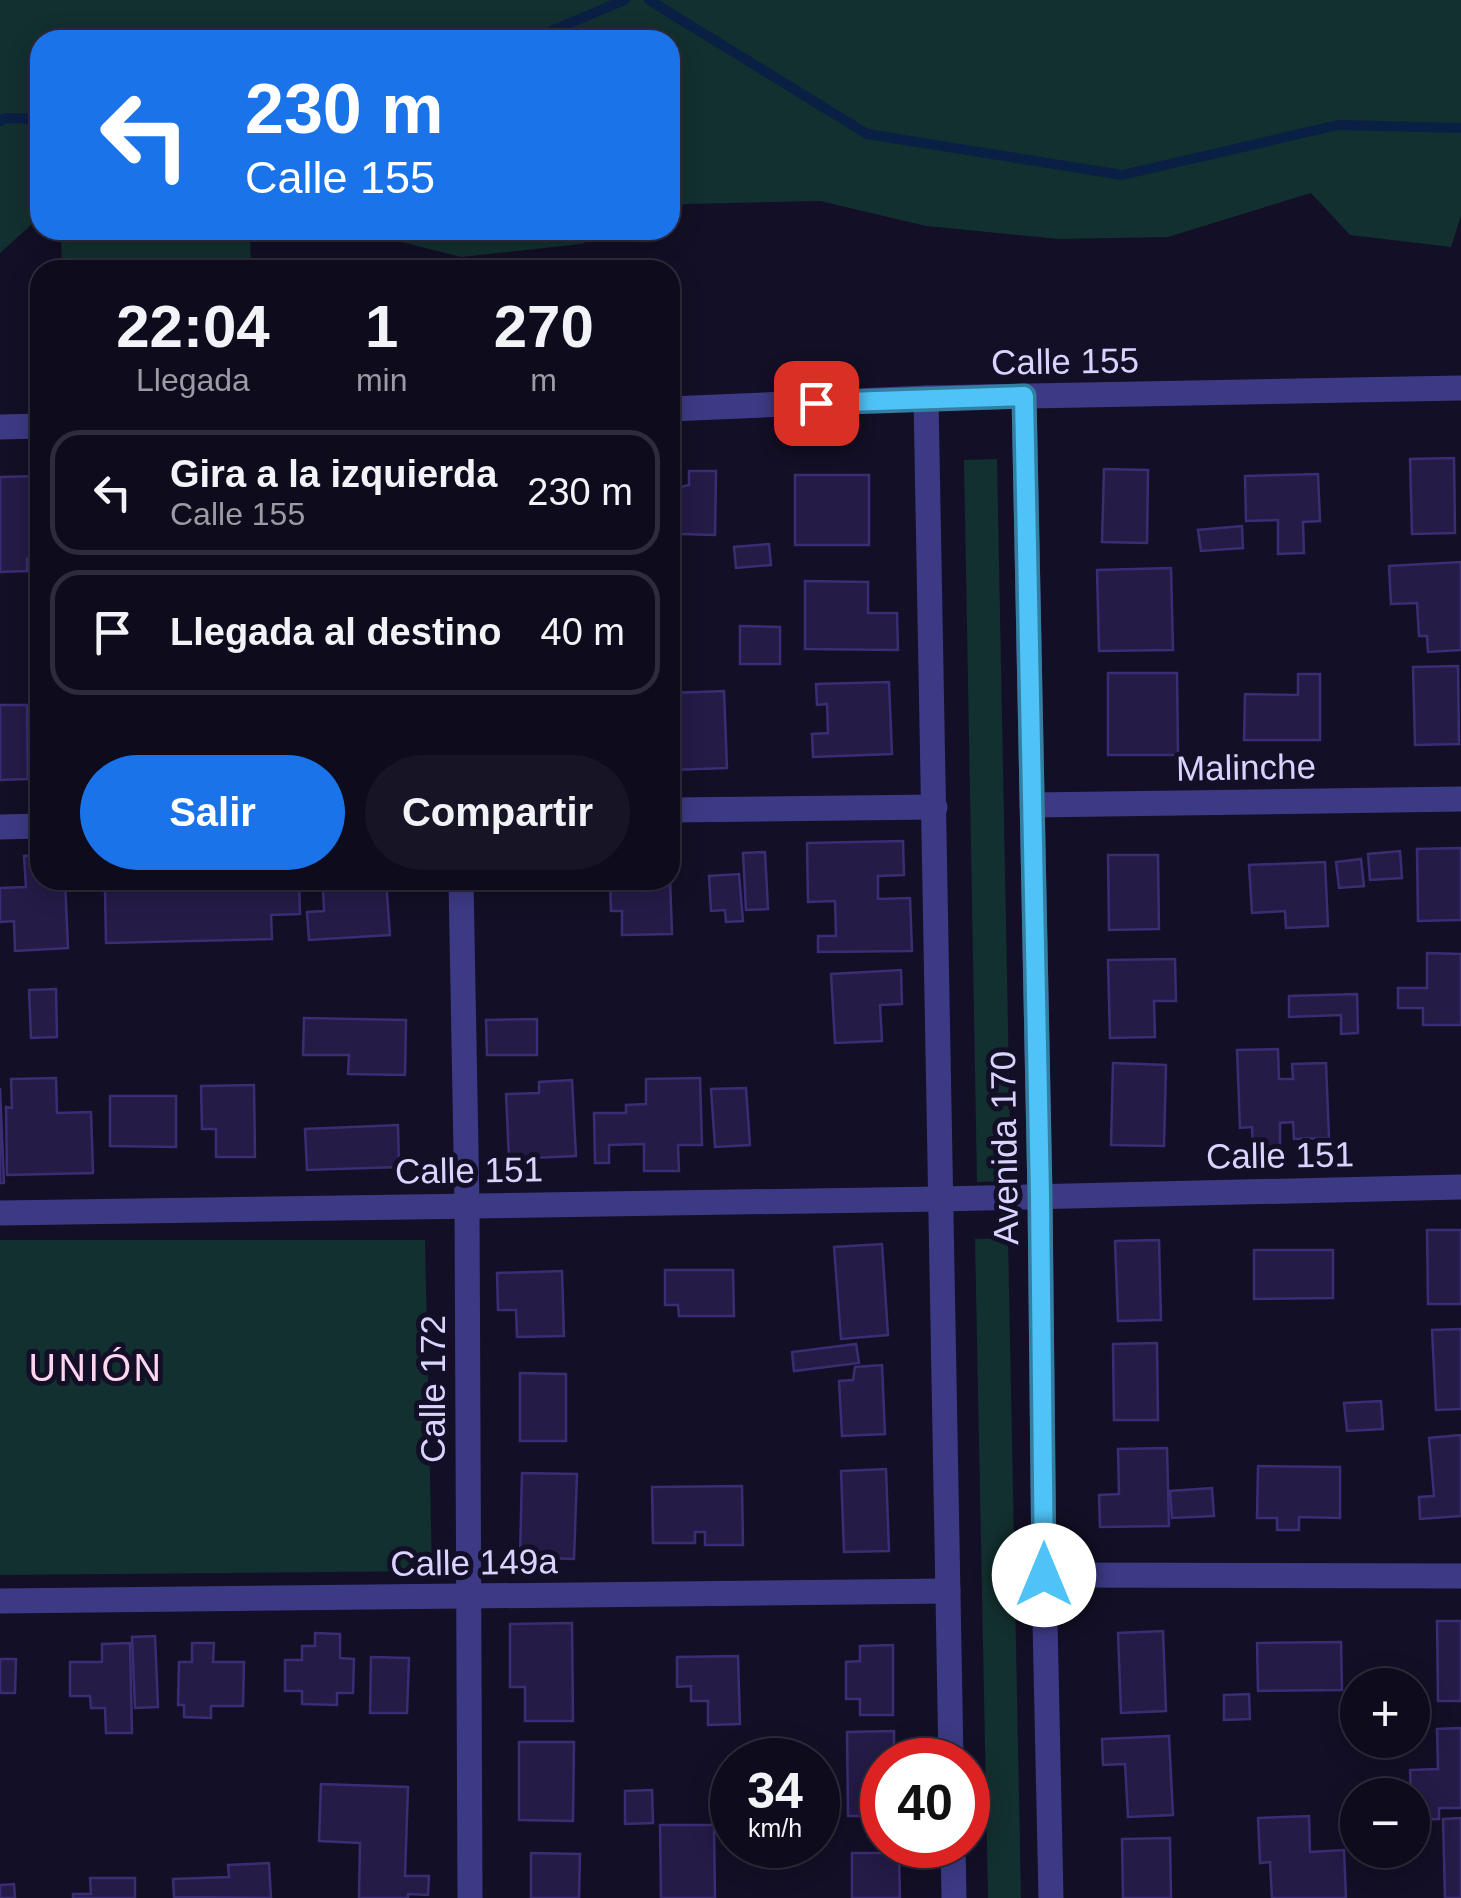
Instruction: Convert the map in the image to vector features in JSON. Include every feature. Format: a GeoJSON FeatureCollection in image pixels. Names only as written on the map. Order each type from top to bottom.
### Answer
{"type":"FeatureCollection","features":[{"type":"Feature","properties":{"kind":"street","name":"Calle 155"},"geometry":{"type":"LineString","coordinates":[[680,409],[926,398],[1461,388]]}},
{"type":"Feature","properties":{"kind":"street","name":"Avenida 170"},"geometry":{"type":"LineString","coordinates":[[1024,396],[1051,1898]]}},
{"type":"Feature","properties":{"kind":"street","name":"Avenida 170"},"geometry":{"type":"LineString","coordinates":[[926,398],[951,1738]]}},
{"type":"Feature","properties":{"kind":"street"},"geometry":{"type":"LineString","coordinates":[[0,427],[30,426]]}},
{"type":"Feature","properties":{"kind":"street","name":"Malinche"},"geometry":{"type":"LineString","coordinates":[[1032,805],[1461,799]]}},
{"type":"Feature","properties":{"kind":"street"},"geometry":{"type":"LineString","coordinates":[[680,810],[936,807]]}},
{"type":"Feature","properties":{"kind":"street"},"geometry":{"type":"LineString","coordinates":[[0,827],[30,826]]}},
{"type":"Feature","properties":{"kind":"street","name":"Calle 172"},"geometry":{"type":"LineString","coordinates":[[461,890],[467,1205],[470,1898]]}},
{"type":"Feature","properties":{"kind":"street","name":"Calle 151"},"geometry":{"type":"LineString","coordinates":[[1040,1196],[1461,1186]]}},
{"type":"Feature","properties":{"kind":"street"},"geometry":{"type":"LineString","coordinates":[[940,1199],[1040,1196]]}},
{"type":"Feature","properties":{"kind":"street","name":"Calle 151"},"geometry":{"type":"LineString","coordinates":[[0,1214],[940,1199]]}},
{"type":"Feature","properties":{"kind":"street"},"geometry":{"type":"LineString","coordinates":[[1044,1575],[1461,1576]]}},
{"type":"Feature","properties":{"kind":"street","name":"Calle 149a"},"geometry":{"type":"LineString","coordinates":[[0,1600],[948,1591]]}},
{"type":"Feature","properties":{"kind":"street"},"geometry":{"type":"LineString","coordinates":[[953,1868],[954,1898]]}},
{"type":"Feature","properties":{"kind":"green space"},"geometry":{"type":"Polygon","coordinates":[[[0,0],[1461,0],[1461,216],[1451,247],[1350,235],[1311,193],[1168,237],[1059,239],[926,226],[820,201],[680,206],[680,30],[30,30],[30,226],[0,253],[0,0]]]}},
{"type":"Feature","properties":{"kind":"green space"},"geometry":{"type":"Polygon","coordinates":[[[61,240],[250,240],[251,260],[62,260],[61,240]]]}},
{"type":"Feature","properties":{"kind":"green space"},"geometry":{"type":"Polygon","coordinates":[[[394,240],[592,240],[581,244],[461,257],[394,240]]]}},
{"type":"Feature","properties":{"kind":"green space"},"geometry":{"type":"Polygon","coordinates":[[[997,459],[1011,1181],[977,1182],[964,460],[997,459]]]}},
{"type":"Feature","properties":{"kind":"green space"},"geometry":{"type":"Polygon","coordinates":[[[1008,1238],[1021,1898],[988,1898],[990,1738],[985,1738],[975,1239],[1008,1238]]]}},
{"type":"Feature","properties":{"kind":"green space"},"geometry":{"type":"Polygon","coordinates":[[[0,1240],[425,1240],[432,1571],[0,1575],[0,1240]]]}},
{"type":"Feature","properties":{"kind":"building"},"geometry":{"type":"Polygon","coordinates":[[[1454,458],[1455,533],[1412,534],[1410,459],[1454,458]]]}},
{"type":"Feature","properties":{"kind":"building"},"geometry":{"type":"Polygon","coordinates":[[[1104,469],[1148,470],[1147,543],[1102,542],[1104,469]]]}},
{"type":"Feature","properties":{"kind":"building"},"geometry":{"type":"Polygon","coordinates":[[[689,471],[716,471],[715,535],[680,534],[681,487],[689,485],[689,471]]]}},
{"type":"Feature","properties":{"kind":"building"},"geometry":{"type":"Polygon","coordinates":[[[1318,474],[1320,521],[1303,522],[1304,553],[1278,554],[1278,520],[1246,521],[1245,476],[1318,474]]]}},
{"type":"Feature","properties":{"kind":"building"},"geometry":{"type":"Polygon","coordinates":[[[795,475],[869,475],[869,545],[795,545],[795,475]]]}},
{"type":"Feature","properties":{"kind":"building"},"geometry":{"type":"Polygon","coordinates":[[[30,476],[27,571],[0,572],[0,477],[30,476]]]}},
{"type":"Feature","properties":{"kind":"building"},"geometry":{"type":"Polygon","coordinates":[[[1242,526],[1243,548],[1201,551],[1198,530],[1242,526]]]}},
{"type":"Feature","properties":{"kind":"building"},"geometry":{"type":"Polygon","coordinates":[[[769,544],[771,565],[736,568],[734,547],[769,544]]]}},
{"type":"Feature","properties":{"kind":"building"},"geometry":{"type":"Polygon","coordinates":[[[1461,562],[1461,650],[1428,652],[1427,636],[1419,636],[1417,603],[1391,604],[1389,566],[1461,562]]]}},
{"type":"Feature","properties":{"kind":"building"},"geometry":{"type":"Polygon","coordinates":[[[1171,568],[1173,650],[1099,651],[1097,570],[1171,568]]]}},
{"type":"Feature","properties":{"kind":"building"},"geometry":{"type":"Polygon","coordinates":[[[805,581],[868,582],[868,613],[897,613],[898,650],[805,649],[805,581]]]}},
{"type":"Feature","properties":{"kind":"building"},"geometry":{"type":"Polygon","coordinates":[[[740,626],[780,627],[780,664],[740,664],[740,626]]]}},
{"type":"Feature","properties":{"kind":"building"},"geometry":{"type":"Polygon","coordinates":[[[1458,666],[1459,744],[1415,745],[1413,667],[1458,666]]]}},
{"type":"Feature","properties":{"kind":"building"},"geometry":{"type":"Polygon","coordinates":[[[1108,673],[1177,673],[1178,755],[1108,755],[1108,673]]]}},
{"type":"Feature","properties":{"kind":"building"},"geometry":{"type":"Polygon","coordinates":[[[1298,674],[1320,674],[1320,740],[1244,740],[1245,694],[1298,695],[1298,674]]]}},
{"type":"Feature","properties":{"kind":"building"},"geometry":{"type":"Polygon","coordinates":[[[889,682],[892,754],[813,757],[812,734],[828,733],[827,704],[817,705],[816,684],[889,682]]]}},
{"type":"Feature","properties":{"kind":"building"},"geometry":{"type":"Polygon","coordinates":[[[724,691],[727,768],[680,770],[680,693],[724,691]]]}},
{"type":"Feature","properties":{"kind":"building"},"geometry":{"type":"Polygon","coordinates":[[[0,705],[27,705],[28,779],[0,780],[0,705]]]}},
{"type":"Feature","properties":{"kind":"building"},"geometry":{"type":"Polygon","coordinates":[[[903,841],[904,875],[878,876],[878,899],[910,898],[912,951],[818,952],[818,936],[836,936],[835,901],[808,902],[807,843],[903,841]]]}},
{"type":"Feature","properties":{"kind":"building"},"geometry":{"type":"Polygon","coordinates":[[[1461,848],[1461,920],[1418,921],[1417,849],[1461,848]]]}},
{"type":"Feature","properties":{"kind":"building"},"geometry":{"type":"Polygon","coordinates":[[[1400,851],[1402,878],[1370,880],[1368,854],[1400,851]]]}},
{"type":"Feature","properties":{"kind":"building"},"geometry":{"type":"Polygon","coordinates":[[[765,852],[768,909],[746,910],[743,853],[765,852]]]}},
{"type":"Feature","properties":{"kind":"building"},"geometry":{"type":"Polygon","coordinates":[[[1108,855],[1158,855],[1159,929],[1109,930],[1108,855]]]}},
{"type":"Feature","properties":{"kind":"building"},"geometry":{"type":"Polygon","coordinates":[[[24,856],[30,856],[30,890],[65,890],[68,948],[15,951],[14,921],[0,922],[0,888],[26,887],[24,856]]]}},
{"type":"Feature","properties":{"kind":"building"},"geometry":{"type":"Polygon","coordinates":[[[1361,859],[1364,886],[1339,888],[1336,862],[1361,859]]]}},
{"type":"Feature","properties":{"kind":"building"},"geometry":{"type":"Polygon","coordinates":[[[1325,862],[1328,926],[1286,928],[1285,911],[1252,913],[1249,865],[1325,862]]]}},
{"type":"Feature","properties":{"kind":"building"},"geometry":{"type":"Polygon","coordinates":[[[739,874],[743,921],[726,922],[725,910],[711,911],[709,876],[739,874]]]}},
{"type":"Feature","properties":{"kind":"building"},"geometry":{"type":"Polygon","coordinates":[[[105,890],[299,890],[300,914],[271,915],[272,939],[106,943],[105,890]]]}},
{"type":"Feature","properties":{"kind":"building"},"geometry":{"type":"Polygon","coordinates":[[[323,890],[387,890],[390,935],[309,940],[307,912],[324,911],[323,890]]]}},
{"type":"Feature","properties":{"kind":"building"},"geometry":{"type":"Polygon","coordinates":[[[610,890],[670,890],[672,934],[622,935],[622,911],[611,911],[610,890]]]}},
{"type":"Feature","properties":{"kind":"building"},"geometry":{"type":"Polygon","coordinates":[[[1427,953],[1461,954],[1461,1025],[1423,1025],[1423,1008],[1398,1008],[1398,988],[1427,988],[1427,953]]]}},
{"type":"Feature","properties":{"kind":"building"},"geometry":{"type":"Polygon","coordinates":[[[1175,959],[1176,1001],[1154,1001],[1155,1037],[1110,1038],[1108,960],[1175,959]]]}},
{"type":"Feature","properties":{"kind":"building"},"geometry":{"type":"Polygon","coordinates":[[[901,970],[902,1004],[880,1005],[882,1041],[835,1043],[831,974],[901,970]]]}},
{"type":"Feature","properties":{"kind":"building"},"geometry":{"type":"Polygon","coordinates":[[[56,989],[57,1037],[31,1038],[29,990],[56,989]]]}},
{"type":"Feature","properties":{"kind":"building"},"geometry":{"type":"Polygon","coordinates":[[[1357,994],[1358,1033],[1341,1034],[1341,1015],[1289,1017],[1289,996],[1357,994]]]}},
{"type":"Feature","properties":{"kind":"building"},"geometry":{"type":"Polygon","coordinates":[[[304,1018],[406,1020],[405,1075],[348,1074],[349,1055],[303,1055],[304,1018]]]}},
{"type":"Feature","properties":{"kind":"building"},"geometry":{"type":"Polygon","coordinates":[[[537,1019],[537,1055],[487,1055],[486,1020],[537,1019]]]}},
{"type":"Feature","properties":{"kind":"building"},"geometry":{"type":"Polygon","coordinates":[[[1278,1049],[1279,1079],[1293,1079],[1292,1064],[1326,1063],[1329,1138],[1294,1139],[1293,1122],[1280,1123],[1280,1148],[1253,1149],[1252,1127],[1240,1128],[1237,1050],[1278,1049]]]}},
{"type":"Feature","properties":{"kind":"building"},"geometry":{"type":"Polygon","coordinates":[[[1113,1063],[1166,1065],[1164,1146],[1111,1145],[1113,1063]]]}},
{"type":"Feature","properties":{"kind":"building"},"geometry":{"type":"Polygon","coordinates":[[[56,1078],[57,1113],[91,1112],[93,1173],[7,1175],[6,1107],[12,1108],[11,1079],[56,1078]]]}},
{"type":"Feature","properties":{"kind":"building"},"geometry":{"type":"Polygon","coordinates":[[[700,1078],[702,1145],[678,1145],[679,1171],[644,1171],[644,1144],[609,1145],[609,1163],[595,1163],[594,1113],[626,1113],[626,1105],[646,1104],[646,1079],[700,1078]]]}},
{"type":"Feature","properties":{"kind":"building"},"geometry":{"type":"Polygon","coordinates":[[[572,1080],[576,1156],[509,1159],[506,1094],[539,1093],[539,1082],[572,1080]]]}},
{"type":"Feature","properties":{"kind":"building"},"geometry":{"type":"Polygon","coordinates":[[[254,1085],[255,1157],[216,1157],[216,1129],[202,1129],[201,1086],[254,1085]]]}},
{"type":"Feature","properties":{"kind":"building"},"geometry":{"type":"Polygon","coordinates":[[[0,1088],[4,1183],[0,1183],[0,1088]]]}},
{"type":"Feature","properties":{"kind":"building"},"geometry":{"type":"Polygon","coordinates":[[[746,1088],[750,1145],[715,1147],[711,1089],[746,1088]]]}},
{"type":"Feature","properties":{"kind":"building"},"geometry":{"type":"Polygon","coordinates":[[[110,1096],[176,1096],[176,1147],[110,1146],[110,1096]]]}},
{"type":"Feature","properties":{"kind":"building"},"geometry":{"type":"Polygon","coordinates":[[[398,1125],[399,1167],[307,1170],[305,1129],[398,1125]]]}},
{"type":"Feature","properties":{"kind":"building"},"geometry":{"type":"Polygon","coordinates":[[[1427,1230],[1461,1230],[1461,1304],[1428,1304],[1427,1230]]]}},
{"type":"Feature","properties":{"kind":"building"},"geometry":{"type":"Polygon","coordinates":[[[1159,1240],[1161,1320],[1118,1321],[1115,1241],[1159,1240]]]}},
{"type":"Feature","properties":{"kind":"building"},"geometry":{"type":"Polygon","coordinates":[[[882,1244],[888,1335],[841,1339],[834,1247],[882,1244]]]}},
{"type":"Feature","properties":{"kind":"building"},"geometry":{"type":"Polygon","coordinates":[[[1254,1250],[1333,1250],[1333,1298],[1254,1299],[1254,1250]]]}},
{"type":"Feature","properties":{"kind":"building"},"geometry":{"type":"Polygon","coordinates":[[[665,1270],[733,1270],[734,1316],[679,1316],[678,1305],[665,1305],[665,1270]]]}},
{"type":"Feature","properties":{"kind":"building"},"geometry":{"type":"Polygon","coordinates":[[[562,1271],[564,1336],[517,1337],[516,1310],[498,1310],[497,1273],[562,1271]]]}},
{"type":"Feature","properties":{"kind":"building"},"geometry":{"type":"Polygon","coordinates":[[[1461,1329],[1461,1409],[1436,1410],[1432,1330],[1461,1329]]]}},
{"type":"Feature","properties":{"kind":"building"},"geometry":{"type":"Polygon","coordinates":[[[1157,1343],[1158,1420],[1114,1420],[1113,1344],[1157,1343]]]}},
{"type":"Feature","properties":{"kind":"building"},"geometry":{"type":"Polygon","coordinates":[[[856,1344],[859,1363],[794,1371],[792,1352],[856,1344]]]}},
{"type":"Feature","properties":{"kind":"building"},"geometry":{"type":"Polygon","coordinates":[[[882,1365],[885,1434],[842,1436],[839,1381],[853,1380],[855,1367],[882,1365]]]}},
{"type":"Feature","properties":{"kind":"building"},"geometry":{"type":"Polygon","coordinates":[[[520,1373],[566,1374],[566,1441],[520,1441],[520,1373]]]}},
{"type":"Feature","properties":{"kind":"building"},"geometry":{"type":"Polygon","coordinates":[[[1381,1401],[1383,1429],[1347,1431],[1344,1403],[1381,1401]]]}},
{"type":"Feature","properties":{"kind":"building"},"geometry":{"type":"Polygon","coordinates":[[[1461,1435],[1461,1516],[1420,1519],[1419,1497],[1434,1496],[1429,1438],[1461,1435]]]}},
{"type":"Feature","properties":{"kind":"building"},"geometry":{"type":"Polygon","coordinates":[[[1167,1448],[1169,1526],[1100,1527],[1099,1495],[1119,1494],[1118,1449],[1167,1448]]]}},
{"type":"Feature","properties":{"kind":"building"},"geometry":{"type":"Polygon","coordinates":[[[1258,1466],[1340,1467],[1340,1518],[1299,1517],[1299,1530],[1277,1530],[1277,1518],[1257,1518],[1258,1466]]]}},
{"type":"Feature","properties":{"kind":"building"},"geometry":{"type":"Polygon","coordinates":[[[886,1469],[889,1551],[844,1552],[841,1471],[886,1469]]]}},
{"type":"Feature","properties":{"kind":"building"},"geometry":{"type":"Polygon","coordinates":[[[522,1473],[577,1474],[574,1559],[520,1557],[522,1473]]]}},
{"type":"Feature","properties":{"kind":"building"},"geometry":{"type":"Polygon","coordinates":[[[742,1486],[743,1545],[705,1545],[705,1532],[695,1532],[695,1543],[653,1543],[652,1487],[742,1486]]]}},
{"type":"Feature","properties":{"kind":"building"},"geometry":{"type":"Polygon","coordinates":[[[1212,1488],[1214,1516],[1172,1518],[1170,1491],[1212,1488]]]}},
{"type":"Feature","properties":{"kind":"building"},"geometry":{"type":"Polygon","coordinates":[[[1437,1621],[1461,1621],[1461,1701],[1438,1701],[1437,1621]]]}},
{"type":"Feature","properties":{"kind":"building"},"geometry":{"type":"Polygon","coordinates":[[[572,1623],[573,1721],[525,1721],[525,1687],[510,1687],[510,1624],[572,1623]]]}},
{"type":"Feature","properties":{"kind":"building"},"geometry":{"type":"Polygon","coordinates":[[[1163,1631],[1166,1711],[1121,1713],[1118,1633],[1163,1631]]]}},
{"type":"Feature","properties":{"kind":"building"},"geometry":{"type":"Polygon","coordinates":[[[315,1633],[340,1634],[340,1658],[354,1659],[353,1693],[337,1693],[337,1705],[302,1704],[302,1691],[285,1691],[285,1660],[302,1660],[302,1646],[315,1646],[315,1633]]]}},
{"type":"Feature","properties":{"kind":"building"},"geometry":{"type":"Polygon","coordinates":[[[155,1636],[158,1707],[135,1708],[132,1637],[155,1636]]]}},
{"type":"Feature","properties":{"kind":"building"},"geometry":{"type":"Polygon","coordinates":[[[1341,1642],[1340,1690],[1258,1691],[1257,1643],[1341,1642]]]}},
{"type":"Feature","properties":{"kind":"building"},"geometry":{"type":"Polygon","coordinates":[[[130,1643],[132,1733],[106,1733],[105,1708],[91,1708],[90,1696],[70,1696],[70,1662],[102,1662],[102,1644],[130,1643]]]}},
{"type":"Feature","properties":{"kind":"building"},"geometry":{"type":"Polygon","coordinates":[[[192,1643],[214,1643],[213,1662],[244,1662],[243,1706],[211,1706],[211,1718],[184,1717],[184,1705],[178,1705],[179,1662],[192,1662],[192,1643]]]}},
{"type":"Feature","properties":{"kind":"building"},"geometry":{"type":"Polygon","coordinates":[[[893,1645],[893,1715],[860,1715],[860,1699],[846,1699],[846,1662],[860,1661],[860,1646],[893,1645]]]}},
{"type":"Feature","properties":{"kind":"building"},"geometry":{"type":"Polygon","coordinates":[[[738,1656],[740,1724],[708,1725],[708,1701],[691,1701],[691,1686],[677,1687],[677,1657],[738,1656]]]}},
{"type":"Feature","properties":{"kind":"building"},"geometry":{"type":"Polygon","coordinates":[[[371,1657],[409,1658],[407,1713],[370,1713],[371,1657]]]}},
{"type":"Feature","properties":{"kind":"building"},"geometry":{"type":"Polygon","coordinates":[[[0,1659],[16,1659],[15,1693],[0,1693],[0,1659]]]}},
{"type":"Feature","properties":{"kind":"building"},"geometry":{"type":"Polygon","coordinates":[[[1249,1694],[1250,1719],[1224,1720],[1224,1695],[1249,1694]]]}},
{"type":"Feature","properties":{"kind":"building"},"geometry":{"type":"Polygon","coordinates":[[[1461,1728],[1461,1808],[1439,1808],[1439,1819],[1430,1819],[1430,1778],[1410,1778],[1410,1770],[1438,1769],[1437,1729],[1461,1728]]]}},
{"type":"Feature","properties":{"kind":"building"},"geometry":{"type":"Polygon","coordinates":[[[894,1731],[894,1738],[860,1738],[860,1816],[848,1816],[847,1732],[894,1731]]]}},
{"type":"Feature","properties":{"kind":"building"},"geometry":{"type":"Polygon","coordinates":[[[1169,1736],[1173,1815],[1128,1817],[1125,1764],[1103,1765],[1102,1739],[1169,1736]]]}},
{"type":"Feature","properties":{"kind":"building"},"geometry":{"type":"Polygon","coordinates":[[[519,1742],[574,1742],[573,1821],[519,1820],[519,1742]]]}},
{"type":"Feature","properties":{"kind":"building"},"geometry":{"type":"Polygon","coordinates":[[[321,1784],[408,1787],[405,1876],[429,1876],[428,1895],[359,1898],[360,1843],[319,1841],[321,1784]]]}},
{"type":"Feature","properties":{"kind":"building"},"geometry":{"type":"Polygon","coordinates":[[[652,1790],[653,1823],[625,1824],[625,1791],[652,1790]]]}},
{"type":"Feature","properties":{"kind":"building"},"geometry":{"type":"Polygon","coordinates":[[[1309,1816],[1310,1852],[1340,1850],[1346,1898],[1272,1898],[1270,1862],[1260,1863],[1258,1818],[1309,1816]]]}},
{"type":"Feature","properties":{"kind":"building"},"geometry":{"type":"Polygon","coordinates":[[[1461,1818],[1461,1898],[1445,1898],[1443,1819],[1461,1818]]]}},
{"type":"Feature","properties":{"kind":"building"},"geometry":{"type":"Polygon","coordinates":[[[660,1825],[710,1825],[715,1898],[661,1898],[660,1825]]]}},
{"type":"Feature","properties":{"kind":"building"},"geometry":{"type":"Polygon","coordinates":[[[1170,1838],[1171,1898],[1123,1898],[1122,1839],[1170,1838]]]}},
{"type":"Feature","properties":{"kind":"building"},"geometry":{"type":"Polygon","coordinates":[[[531,1853],[580,1854],[579,1898],[531,1898],[531,1853]]]}},
{"type":"Feature","properties":{"kind":"building"},"geometry":{"type":"Polygon","coordinates":[[[852,1853],[860,1853],[860,1868],[899,1868],[900,1898],[852,1898],[852,1853]]]}},
{"type":"Feature","properties":{"kind":"building"},"geometry":{"type":"Polygon","coordinates":[[[269,1863],[271,1898],[174,1897],[173,1879],[229,1877],[228,1865],[269,1863]]]}},
{"type":"Feature","properties":{"kind":"building"},"geometry":{"type":"Polygon","coordinates":[[[90,1878],[135,1878],[135,1898],[73,1898],[73,1894],[91,1894],[90,1878]]]}},
{"type":"Feature","properties":{"kind":"building"},"geometry":{"type":"Polygon","coordinates":[[[14,1884],[15,1898],[0,1898],[0,1885],[14,1884]]]}},
{"type":"Feature","properties":{"kind":"waterway"},"geometry":{"type":"LineString","coordinates":[[553,30],[625,0]]}},
{"type":"Feature","properties":{"kind":"waterway"},"geometry":{"type":"LineString","coordinates":[[649,0],[867,134],[1122,175],[1338,125],[1461,128]]}},
{"type":"Feature","properties":{"kind":"waterway"},"geometry":{"type":"LineString","coordinates":[[0,121],[30,119]]}},
{"type":"Feature","properties":{"kind":"district","name":"UNIÓN"},"geometry":{"type":"Point","coordinates":[96,1368]}},
{"type":"Feature","properties":{"kind":"route"},"geometry":{"type":"LineString","coordinates":[[816,403],[1024,396],[1044,1575]]}}]}
